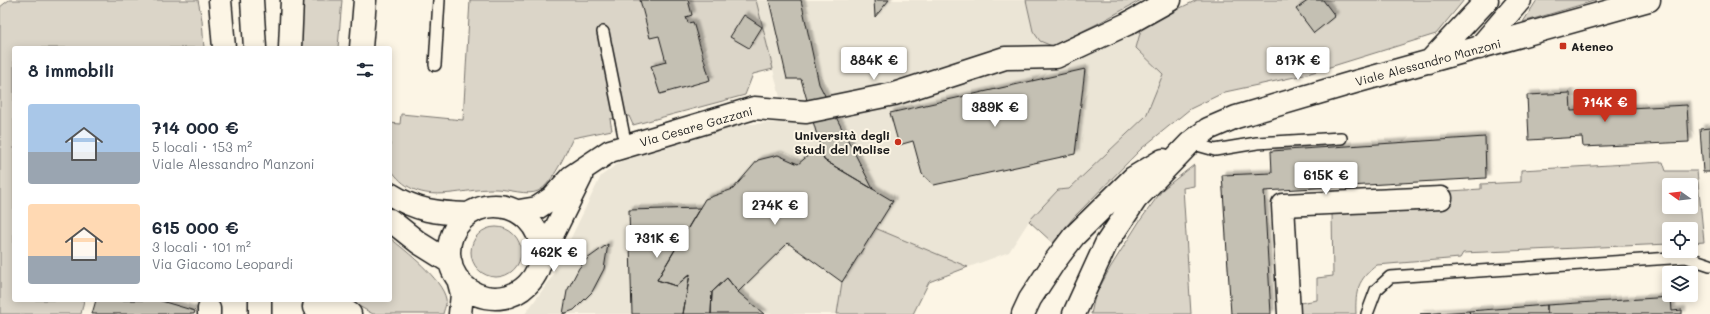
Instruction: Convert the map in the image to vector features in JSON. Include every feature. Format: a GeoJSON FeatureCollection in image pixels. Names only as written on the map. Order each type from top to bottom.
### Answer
{"type":"FeatureCollection","features":[{"type":"Feature","properties":{"kind":"street"},"geometry":{"type":"LineString","coordinates":[[220,0],[224,46]]}},
{"type":"Feature","properties":{"kind":"street"},"geometry":{"type":"LineString","coordinates":[[252,0],[255,46]]}},
{"type":"Feature","properties":{"kind":"street"},"geometry":{"type":"LineString","coordinates":[[290,46],[292,0]]}},
{"type":"Feature","properties":{"kind":"street"},"geometry":{"type":"LineString","coordinates":[[361,46],[365,0]]}},
{"type":"Feature","properties":{"kind":"street","name":"Via Cesare Gazzani"},"geometry":{"type":"LineString","coordinates":[[519,211],[537,208],[552,198],[571,177],[588,164],[610,151],[754,108],[806,112],[894,94],[1005,58],[1056,57],[1127,24],[1170,0]]}},
{"type":"Feature","properties":{"kind":"street"},"geometry":{"type":"LineString","coordinates":[[1428,62],[1487,0]]}},
{"type":"Feature","properties":{"kind":"street"},"geometry":{"type":"LineString","coordinates":[[1479,48],[1520,0]]}},
{"type":"Feature","properties":{"kind":"street","name":"Viale Alessandro Manzoni"},"geometry":{"type":"LineString","coordinates":[[1023,314],[1030,299],[1055,261],[1074,236],[1133,178],[1190,143],[1208,129],[1236,117],[1650,0]]}},
{"type":"Feature","properties":{"kind":"street","name":"Viale Alessandro Manzoni"},"geometry":{"type":"LineString","coordinates":[[1074,314],[1106,244],[1136,199],[1190,143]]}},
{"type":"Feature","properties":{"kind":"street"},"geometry":{"type":"LineString","coordinates":[[392,222],[454,271],[468,289],[481,296],[495,298],[510,296],[522,289],[534,275],[588,164]]}},
{"type":"Feature","properties":{"kind":"street"},"geometry":{"type":"LineString","coordinates":[[392,195],[418,209],[440,213],[468,214]]}},
{"type":"Feature","properties":{"kind":"street"},"geometry":{"type":"LineString","coordinates":[[1289,314],[1283,204],[1441,198]]}},
{"type":"Feature","properties":{"kind":"street"},"geometry":{"type":"LineString","coordinates":[[460,314],[462,294],[454,271],[449,249],[452,236],[458,224],[468,214],[480,208],[493,205],[506,206],[519,211],[529,220],[537,232],[541,245],[541,258]]}},
{"type":"Feature","properties":{"kind":"street"},"geometry":{"type":"LineString","coordinates":[[510,314],[515,307],[522,289]]}},
{"type":"Feature","properties":{"kind":"street"},"geometry":{"type":"LineString","coordinates":[[260,302],[260,314]]}},
{"type":"Feature","properties":{"kind":"street"},"geometry":{"type":"LineString","coordinates":[[314,307],[339,306],[350,314]]}},
{"type":"Feature","properties":{"kind":"lane"},"geometry":{"type":"LineString","coordinates":[[435,65],[439,0]]}},
{"type":"Feature","properties":{"kind":"lane"},"geometry":{"type":"LineString","coordinates":[[603,32],[626,146]]}},
{"type":"Feature","properties":{"kind":"lane"},"geometry":{"type":"LineString","coordinates":[[1190,143],[1215,150],[1257,143],[1341,138]]}},
{"type":"Feature","properties":{"kind":"lane"},"geometry":{"type":"LineString","coordinates":[[1367,314],[1376,290],[1390,277],[1686,257],[1710,265]]}},
{"type":"Feature","properties":{"kind":"shaded area"},"geometry":{"type":"Polygon","coordinates":[[[9,0],[198,0],[202,20],[204,46],[12,46],[12,302],[84,302],[81,314],[0,314],[0,7],[9,0]]]}},
{"type":"Feature","properties":{"kind":"shaded area"},"geometry":{"type":"Polygon","coordinates":[[[302,0],[342,0],[338,46],[301,46],[302,0]]]}},
{"type":"Feature","properties":{"kind":"shaded area"},"geometry":{"type":"Polygon","coordinates":[[[470,0],[756,0],[773,69],[753,74],[745,95],[633,125],[629,116],[610,119],[612,130],[573,138],[554,175],[544,187],[538,191],[523,193],[496,189],[438,194],[425,193],[412,189],[401,181],[392,170],[392,123],[400,124],[401,114],[463,120],[470,0]]]}},
{"type":"Feature","properties":{"kind":"shaded area","name":"Università degli Studi del Molise"},"geometry":{"type":"Polygon","coordinates":[[[756,0],[1026,0],[1033,31],[1052,46],[1097,24],[1106,42],[1142,26],[1136,48],[1163,74],[1146,116],[1069,189],[1058,190],[1029,221],[1009,252],[929,282],[913,314],[525,314],[552,277],[601,176],[624,159],[732,125],[786,122],[756,0]]]}},
{"type":"Feature","properties":{"kind":"shaded area"},"geometry":{"type":"Polygon","coordinates":[[[1026,0],[1141,0],[1052,46],[1040,41],[1033,31],[1026,0]]]}},
{"type":"Feature","properties":{"kind":"shaded area"},"geometry":{"type":"Polygon","coordinates":[[[1197,0],[1464,0],[1436,34],[1304,75],[1225,92],[1190,109],[1142,148],[1074,217],[1053,243],[1029,221],[1058,190],[1069,189],[1146,116],[1163,74],[1136,48],[1142,26],[1197,0]]]}},
{"type":"Feature","properties":{"kind":"shaded area"},"geometry":{"type":"Polygon","coordinates":[[[1537,0],[1597,0],[1523,22],[1537,0]]]}},
{"type":"Feature","properties":{"kind":"shaded area"},"geometry":{"type":"Polygon","coordinates":[[[1663,162],[1666,171],[1697,171],[1698,178],[1662,178],[1662,214],[1698,214],[1698,181],[1704,242],[1698,242],[1698,222],[1662,222],[1662,244],[1463,253],[1460,258],[1377,265],[1366,275],[1359,286],[1356,299],[1356,314],[1295,314],[1296,306],[1300,303],[1317,300],[1317,278],[1333,276],[1332,213],[1450,205],[1450,191],[1481,189],[1481,184],[1521,182],[1521,170],[1663,162]]]}},
{"type":"Feature","properties":{"kind":"shaded area"},"geometry":{"type":"Polygon","coordinates":[[[1194,165],[1194,186],[1183,188],[1191,314],[1091,314],[1095,296],[1110,268],[1139,222],[1163,189],[1194,165]]]}},
{"type":"Feature","properties":{"kind":"shaded area"},"geometry":{"type":"Polygon","coordinates":[[[491,227],[501,227],[514,234],[521,247],[521,257],[514,270],[501,277],[491,277],[482,273],[475,266],[471,257],[471,247],[475,238],[482,231],[491,227]]]}},
{"type":"Feature","properties":{"kind":"shaded area"},"geometry":{"type":"Polygon","coordinates":[[[875,228],[968,267],[929,282],[913,314],[837,314],[842,282],[875,228]]]}},
{"type":"Feature","properties":{"kind":"shaded area"},"geometry":{"type":"Polygon","coordinates":[[[392,240],[431,274],[443,291],[446,299],[446,305],[443,314],[373,314],[352,302],[392,302],[392,240]]]}},
{"type":"Feature","properties":{"kind":"building"},"geometry":{"type":"Polygon","coordinates":[[[640,0],[688,0],[692,15],[686,17],[688,23],[693,22],[710,80],[660,94],[651,66],[666,62],[659,36],[650,38],[640,0]]]}},
{"type":"Feature","properties":{"kind":"building"},"geometry":{"type":"Polygon","coordinates":[[[769,0],[801,0],[819,84],[873,189],[824,160],[801,79],[787,79],[769,0]]]}},
{"type":"Feature","properties":{"kind":"building"},"geometry":{"type":"Polygon","coordinates":[[[874,0],[889,0],[875,17],[874,0]]]}},
{"type":"Feature","properties":{"kind":"building"},"geometry":{"type":"Polygon","coordinates":[[[1309,0],[1323,0],[1335,16],[1314,33],[1296,9],[1309,0]]]}},
{"type":"Feature","properties":{"kind":"building"},"geometry":{"type":"Polygon","coordinates":[[[744,15],[762,27],[749,48],[730,37],[744,15]]]}},
{"type":"Feature","properties":{"kind":"building"},"geometry":{"type":"Polygon","coordinates":[[[1085,69],[1075,154],[934,185],[922,174],[913,141],[899,145],[890,113],[1085,69]]]}},
{"type":"Feature","properties":{"kind":"building"},"geometry":{"type":"Polygon","coordinates":[[[1570,93],[1571,111],[1687,105],[1689,142],[1583,147],[1582,137],[1529,140],[1527,95],[1570,93]]]}},
{"type":"Feature","properties":{"kind":"building"},"geometry":{"type":"Polygon","coordinates":[[[1710,128],[1710,172],[1703,172],[1700,129],[1710,128]]]}},
{"type":"Feature","properties":{"kind":"building"},"geometry":{"type":"Polygon","coordinates":[[[1485,137],[1486,178],[1264,191],[1271,314],[1231,314],[1222,175],[1272,173],[1271,151],[1485,137]]]}},
{"type":"Feature","properties":{"kind":"building"},"geometry":{"type":"Polygon","coordinates":[[[821,145],[824,160],[893,201],[842,282],[788,243],[738,292],[727,278],[712,292],[711,314],[683,314],[690,274],[676,286],[657,280],[705,199],[733,189],[758,160],[778,155],[798,164],[821,145]]]}},
{"type":"Feature","properties":{"kind":"building"},"geometry":{"type":"Polygon","coordinates":[[[700,208],[657,280],[676,286],[690,274],[683,314],[632,314],[629,210],[700,208]]]}},
{"type":"Feature","properties":{"kind":"building"},"geometry":{"type":"Polygon","coordinates":[[[608,244],[604,269],[592,292],[574,310],[563,314],[567,291],[579,268],[587,259],[608,244]]]}},
{"type":"Feature","properties":{"kind":"building"},"geometry":{"type":"Polygon","coordinates":[[[727,278],[738,292],[764,314],[711,314],[712,292],[727,278]]]}},
{"type":"Feature","properties":{"kind":"building"},"geometry":{"type":"Polygon","coordinates":[[[1662,298],[1662,302],[1671,302],[1672,311],[1682,310],[1682,314],[1547,314],[1547,305],[1662,298]]]}},
{"type":"Feature","properties":{"kind":"building"},"geometry":{"type":"Polygon","coordinates":[[[95,302],[165,302],[195,311],[194,314],[92,314],[95,302]]]}},
{"type":"Feature","properties":{"kind":"building"},"geometry":{"type":"Polygon","coordinates":[[[1547,305],[1547,314],[1470,314],[1469,311],[1547,305]]]}},
{"type":"Feature","properties":{"kind":"building"},"geometry":{"type":"Polygon","coordinates":[[[1469,311],[1470,314],[1420,314],[1469,311]]]}},
{"type":"Feature","properties":{"kind":"place","name":"Ateneo"},"geometry":{"type":"Point","coordinates":[1563,46]}},
{"type":"Feature","properties":{"kind":"place","name":"Università degli Studi del Molise"},"geometry":{"type":"Point","coordinates":[898,142]}}]}
